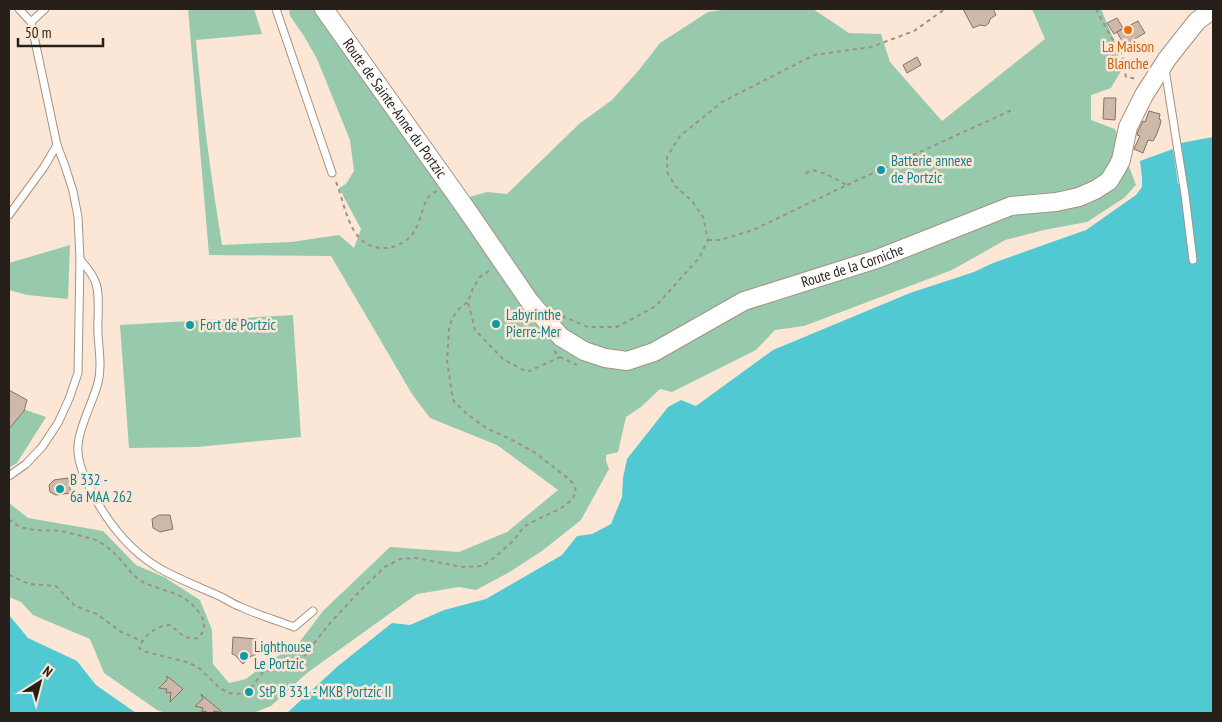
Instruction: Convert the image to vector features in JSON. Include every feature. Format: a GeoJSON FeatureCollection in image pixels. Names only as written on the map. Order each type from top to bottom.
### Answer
{"type":"FeatureCollection","features":[{"type":"Feature","properties":{"kind":"street","name":"Route de Sainte-Anne du Portzic"},"geometry":{"type":"LineString","coordinates":[[324,9],[466,210]]}},
{"type":"Feature","properties":{"kind":"street","name":"Route de la Corniche"},"geometry":{"type":"LineString","coordinates":[[466,210],[530,302],[561,337],[584,351],[605,358],[627,361],[654,352],[744,301],[877,259],[1011,206],[1056,202],[1079,197],[1095,190],[1109,180],[1117,168],[1121,160],[1128,126],[1166,59],[1197,21],[1208,13],[1213,12]]}},
{"type":"Feature","properties":{"kind":"lane"},"geometry":{"type":"LineString","coordinates":[[9,476],[26,464],[42,447],[58,423],[70,399],[78,372],[80,259],[78,217],[75,200],[57,145],[31,22],[19,9]]}},
{"type":"Feature","properties":{"kind":"lane"},"geometry":{"type":"LineString","coordinates":[[31,22],[45,9]]}},
{"type":"Feature","properties":{"kind":"lane"},"geometry":{"type":"LineString","coordinates":[[276,9],[332,172]]}},
{"type":"Feature","properties":{"kind":"lane"},"geometry":{"type":"LineString","coordinates":[[1166,59],[1165,71],[1185,195],[1193,260]]}},
{"type":"Feature","properties":{"kind":"lane"},"geometry":{"type":"LineString","coordinates":[[9,215],[44,167],[57,145]]}},
{"type":"Feature","properties":{"kind":"lane"},"geometry":{"type":"LineString","coordinates":[[80,259],[92,276],[97,288],[101,369],[98,386],[80,435],[78,451],[88,483],[107,518],[135,550],[157,567],[222,597],[239,607],[294,627],[313,611]]}},
{"type":"Feature","properties":{"kind":"path"},"geometry":{"type":"LineString","coordinates":[[555,313],[588,327],[617,327],[656,306],[699,258],[708,240],[703,217],[692,201],[675,186],[668,172],[668,157],[680,136],[722,102],[814,56],[872,47],[914,31],[945,9]]}},
{"type":"Feature","properties":{"kind":"path"},"geometry":{"type":"LineString","coordinates":[[1096,9],[1111,37],[1121,50],[1126,77],[1142,80],[1146,76],[1152,81]]}},
{"type":"Feature","properties":{"kind":"path"},"geometry":{"type":"LineString","coordinates":[[708,240],[720,240],[753,230],[847,184],[1012,110]]}},
{"type":"Feature","properties":{"kind":"path"},"geometry":{"type":"LineString","coordinates":[[804,174],[813,170],[847,184]]}},
{"type":"Feature","properties":{"kind":"path"},"geometry":{"type":"LineString","coordinates":[[332,172],[356,234],[366,244],[379,248],[393,247],[404,242],[415,230],[430,195],[438,190]]}},
{"type":"Feature","properties":{"kind":"path"},"geometry":{"type":"LineString","coordinates":[[489,271],[480,277],[473,288],[468,302],[475,330],[503,359],[528,372],[560,357]]}},
{"type":"Feature","properties":{"kind":"path"},"geometry":{"type":"LineString","coordinates":[[9,519],[19,527],[28,530],[62,531],[97,541],[120,558],[131,574],[142,581],[175,593],[190,602],[200,613],[205,624],[204,631],[199,638],[191,639],[171,625],[165,625],[157,628],[142,641],[139,648],[143,651],[190,663],[200,669],[220,688],[229,693],[246,692],[262,673],[291,664],[304,656],[330,623],[386,566],[400,559],[416,558],[462,567],[483,566],[513,541],[525,526],[538,518],[560,509],[572,500],[576,491],[573,483],[565,476],[534,452],[486,428],[467,414],[453,400],[447,361],[449,329],[456,311],[468,302]]}},
{"type":"Feature","properties":{"kind":"path"},"geometry":{"type":"LineString","coordinates":[[9,575],[29,584],[56,586],[76,606],[97,614],[121,632],[142,641]]}},
{"type":"Feature","properties":{"kind":"green space"},"geometry":{"type":"Polygon","coordinates":[[[188,9],[254,9],[262,34],[196,40],[207,143],[222,245],[291,242],[339,235],[354,248],[361,229],[339,188],[346,184],[354,171],[350,140],[317,59],[290,16],[289,9],[314,9],[455,201],[487,192],[507,194],[579,124],[612,100],[660,43],[708,12],[728,9],[813,9],[849,33],[881,34],[890,62],[942,121],[1045,39],[1032,9],[1101,9],[1117,48],[1121,71],[1111,88],[1091,95],[1091,120],[1115,129],[1136,185],[1124,198],[1087,222],[1005,240],[952,270],[804,326],[775,330],[756,350],[672,392],[660,389],[641,407],[626,417],[618,452],[606,455],[609,469],[581,520],[542,551],[508,573],[476,590],[459,587],[417,594],[307,673],[271,706],[253,713],[165,713],[157,710],[104,673],[90,639],[33,615],[21,602],[9,597],[9,503],[28,518],[103,531],[136,565],[164,577],[200,600],[212,630],[213,664],[229,683],[246,679],[268,662],[298,644],[323,611],[390,547],[459,552],[507,532],[558,490],[497,445],[430,418],[412,394],[331,256],[209,255],[188,9]]]}},
{"type":"Feature","properties":{"kind":"green space"},"geometry":{"type":"Polygon","coordinates":[[[70,245],[68,299],[27,295],[9,290],[9,263],[70,245]]]}},
{"type":"Feature","properties":{"kind":"green space"},"geometry":{"type":"Polygon","coordinates":[[[293,315],[301,437],[197,447],[129,448],[120,325],[293,315]]]}},
{"type":"Feature","properties":{"kind":"green space"},"geometry":{"type":"Polygon","coordinates":[[[9,404],[46,417],[17,463],[9,468],[9,404]]]}},
{"type":"Feature","properties":{"kind":"water"},"geometry":{"type":"Polygon","coordinates":[[[1213,137],[1213,713],[287,713],[338,666],[392,623],[410,625],[444,610],[486,599],[562,555],[577,536],[592,534],[611,524],[622,497],[627,459],[668,407],[681,400],[696,406],[773,350],[910,293],[974,272],[993,263],[1086,230],[1136,195],[1142,187],[1140,161],[1173,149],[1178,184],[1186,182],[1181,143],[1213,137]]]}},
{"type":"Feature","properties":{"kind":"water"},"geometry":{"type":"Polygon","coordinates":[[[9,615],[28,638],[77,661],[96,685],[136,713],[9,713],[9,615]]]}},
{"type":"Feature","properties":{"kind":"building"},"geometry":{"type":"Polygon","coordinates":[[[963,9],[993,9],[996,15],[985,26],[980,25],[973,28],[963,9]]]}},
{"type":"Feature","properties":{"kind":"building"},"geometry":{"type":"Polygon","coordinates":[[[1117,18],[1123,28],[1114,34],[1107,23],[1117,18]]]}},
{"type":"Feature","properties":{"kind":"building","name":"La Maison Blanche"},"geometry":{"type":"Polygon","coordinates":[[[1138,21],[1145,33],[1124,45],[1117,32],[1138,21]]]}},
{"type":"Feature","properties":{"kind":"building"},"geometry":{"type":"Polygon","coordinates":[[[917,57],[921,65],[907,73],[903,65],[917,57]]]}},
{"type":"Feature","properties":{"kind":"building"},"geometry":{"type":"Polygon","coordinates":[[[1104,98],[1116,98],[1115,120],[1103,119],[1104,98]]]}},
{"type":"Feature","properties":{"kind":"building"},"geometry":{"type":"Polygon","coordinates":[[[1149,111],[1160,114],[1159,119],[1161,120],[1156,136],[1153,141],[1148,140],[1143,153],[1134,149],[1140,136],[1137,135],[1138,131],[1143,121],[1145,122],[1149,111]]]}},
{"type":"Feature","properties":{"kind":"building"},"geometry":{"type":"Polygon","coordinates":[[[9,390],[27,400],[24,411],[9,429],[9,390]]]}},
{"type":"Feature","properties":{"kind":"building","name":"B 332 - 6a MAA 262"},"geometry":{"type":"Polygon","coordinates":[[[68,478],[71,493],[56,495],[50,492],[49,485],[54,480],[68,478]]]}},
{"type":"Feature","properties":{"kind":"building"},"geometry":{"type":"Polygon","coordinates":[[[159,515],[170,515],[173,529],[160,532],[153,528],[152,519],[159,515]]]}},
{"type":"Feature","properties":{"kind":"building"},"geometry":{"type":"Polygon","coordinates":[[[233,637],[257,639],[255,656],[251,656],[243,664],[232,654],[233,637]]]}},
{"type":"Feature","properties":{"kind":"building"},"geometry":{"type":"Polygon","coordinates":[[[167,676],[183,689],[170,702],[171,692],[166,693],[167,689],[159,688],[167,680],[167,676]]]}},
{"type":"Feature","properties":{"kind":"building"},"geometry":{"type":"Polygon","coordinates":[[[201,694],[223,713],[214,711],[212,713],[202,712],[203,708],[195,706],[203,699],[201,694]]]}},
{"type":"Feature","properties":{"kind":"place","name":"La Maison Blanche"},"geometry":{"type":"Point","coordinates":[1128,30]}},
{"type":"Feature","properties":{"kind":"place","name":"Batterie annexe de Portzic"},"geometry":{"type":"Point","coordinates":[881,170]}},
{"type":"Feature","properties":{"kind":"place","name":"Labyrinthe Pierre-Mer"},"geometry":{"type":"Point","coordinates":[496,324]}},
{"type":"Feature","properties":{"kind":"place","name":"Fort de Portzic"},"geometry":{"type":"Point","coordinates":[190,325]}},
{"type":"Feature","properties":{"kind":"place","name":"B 332 - 6a MAA 262"},"geometry":{"type":"Point","coordinates":[60,489]}},
{"type":"Feature","properties":{"kind":"place","name":"Lighthouse Le Portzic"},"geometry":{"type":"Point","coordinates":[244,656]}},
{"type":"Feature","properties":{"kind":"place","name":"StP B 331 - MKB Portzic II"},"geometry":{"type":"Point","coordinates":[249,692]}}]}
